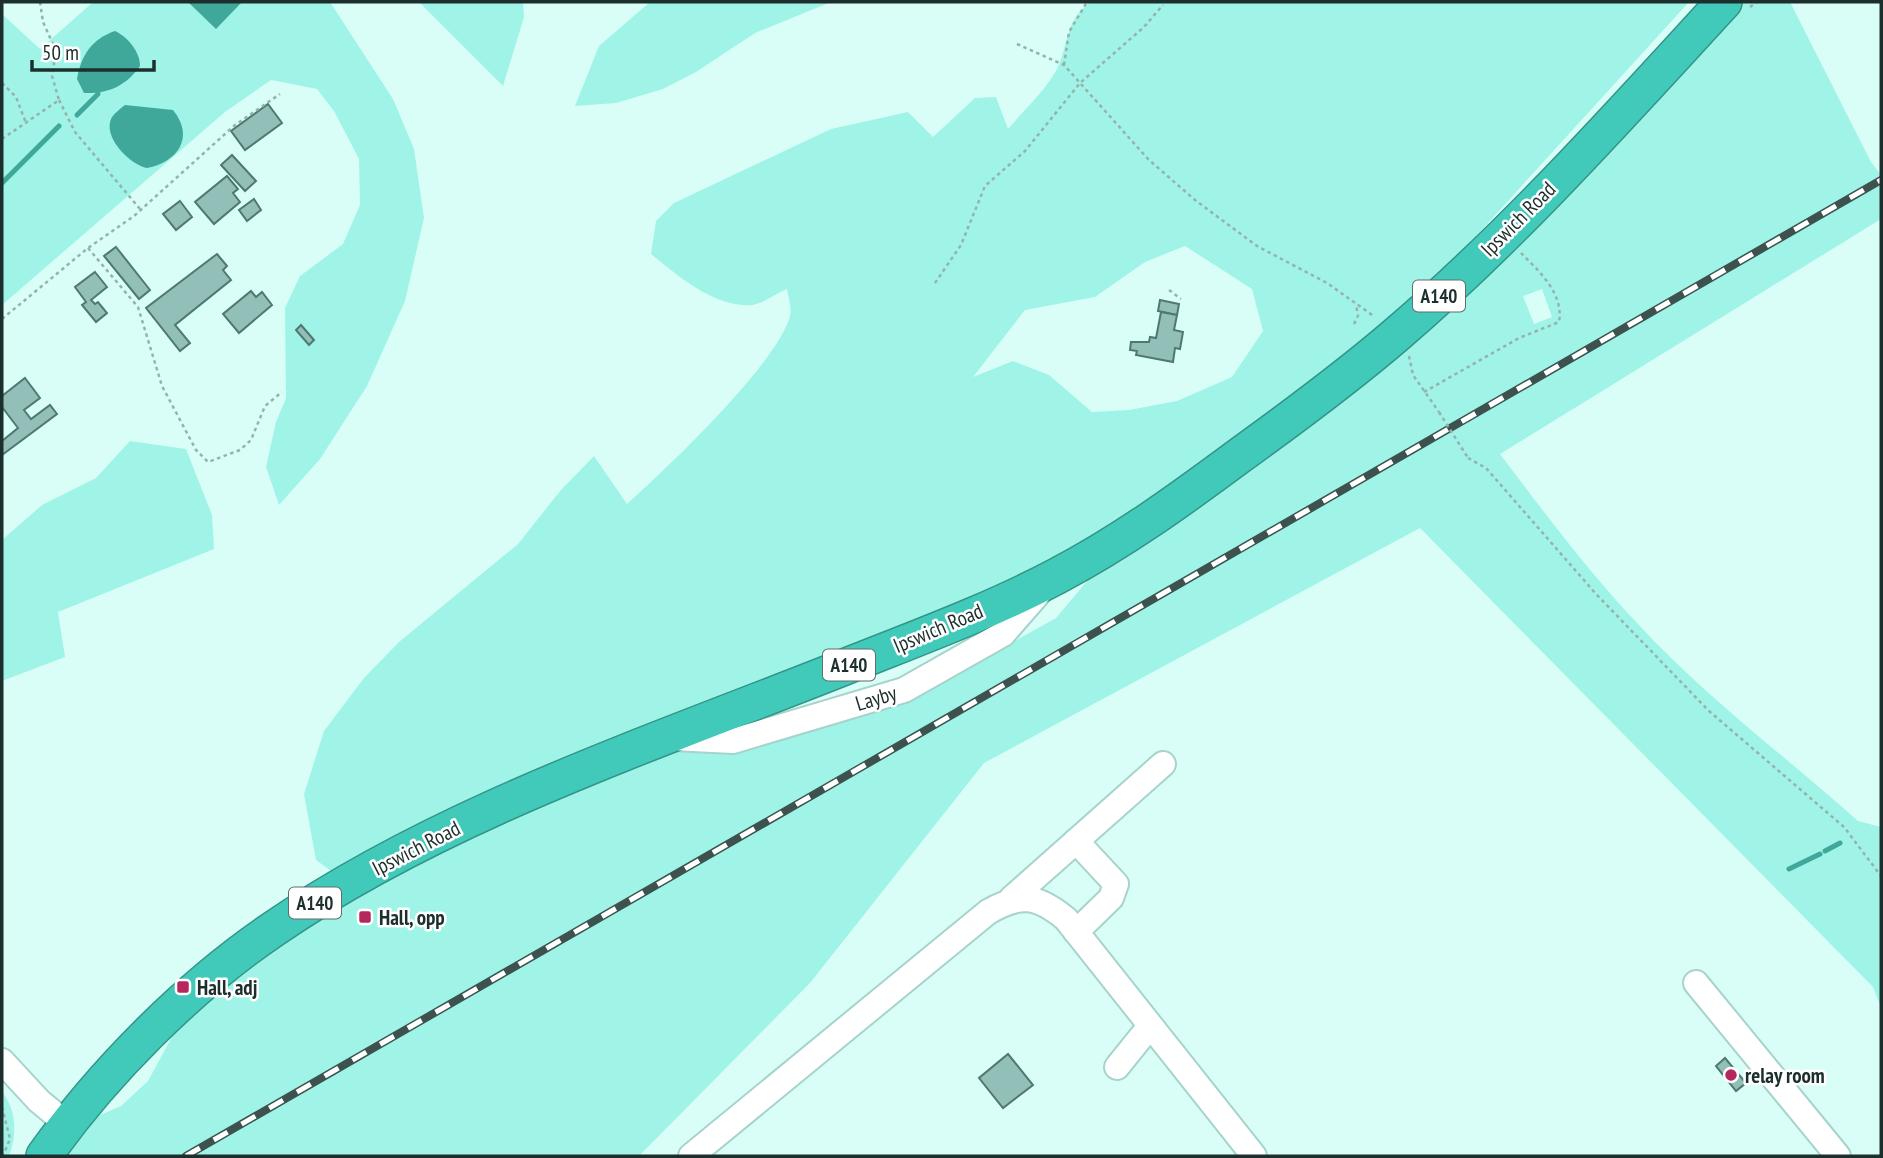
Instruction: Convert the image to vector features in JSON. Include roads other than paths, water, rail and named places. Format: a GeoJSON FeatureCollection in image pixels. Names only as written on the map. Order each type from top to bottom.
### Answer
{"type":"FeatureCollection","features":[{"type":"Feature","properties":{"kind":"highway","name":"Ipswich Road"},"geometry":{"type":"LineString","coordinates":[[44,1156],[128,1057],[215,972],[271,930],[342,886],[444,832],[667,738],[880,653],[1052,579],[1114,544],[1337,384],[1388,330],[1511,228],[1724,2]]}},
{"type":"Feature","properties":{"kind":"street"},"geometry":{"type":"LineString","coordinates":[[691,1156],[988,912],[1012,898],[1163,764]]}},
{"type":"Feature","properties":{"kind":"street"},"geometry":{"type":"LineString","coordinates":[[1076,841],[1110,876],[1116,890],[1076,932]]}},
{"type":"Feature","properties":{"kind":"street"},"geometry":{"type":"LineString","coordinates":[[1012,898],[1037,901],[1054,909],[1076,932],[1254,1156]]}},
{"type":"Feature","properties":{"kind":"street"},"geometry":{"type":"LineString","coordinates":[[1696,983],[1838,1156]]}},
{"type":"Feature","properties":{"kind":"street"},"geometry":{"type":"LineString","coordinates":[[1117,1067],[1150,1026]]}},
{"type":"Feature","properties":{"kind":"street"},"geometry":{"type":"LineString","coordinates":[[2,1061],[39,1101],[68,1125]]}},
{"type":"Feature","properties":{"kind":"waterway"},"geometry":{"type":"LineString","coordinates":[[77,115],[98,94]]}},
{"type":"Feature","properties":{"kind":"waterway"},"geometry":{"type":"LineString","coordinates":[[2,183],[59,126]]}},
{"type":"Feature","properties":{"kind":"waterway"},"geometry":{"type":"LineString","coordinates":[[1825,851],[1840,843]]}},
{"type":"Feature","properties":{"kind":"waterway"},"geometry":{"type":"LineString","coordinates":[[1789,869],[1820,854]]}},
{"type":"Feature","properties":{"kind":"railway"},"geometry":{"type":"LineString","coordinates":[[186,1156],[1881,180]]}},
{"type":"Feature","properties":{"kind":"place","name":"Hall, opp"},"geometry":{"type":"Point","coordinates":[365,917]}},
{"type":"Feature","properties":{"kind":"place","name":"Hall, adj"},"geometry":{"type":"Point","coordinates":[183,987]}},
{"type":"Feature","properties":{"kind":"place","name":"relay room"},"geometry":{"type":"Point","coordinates":[1731,1075]}}]}
